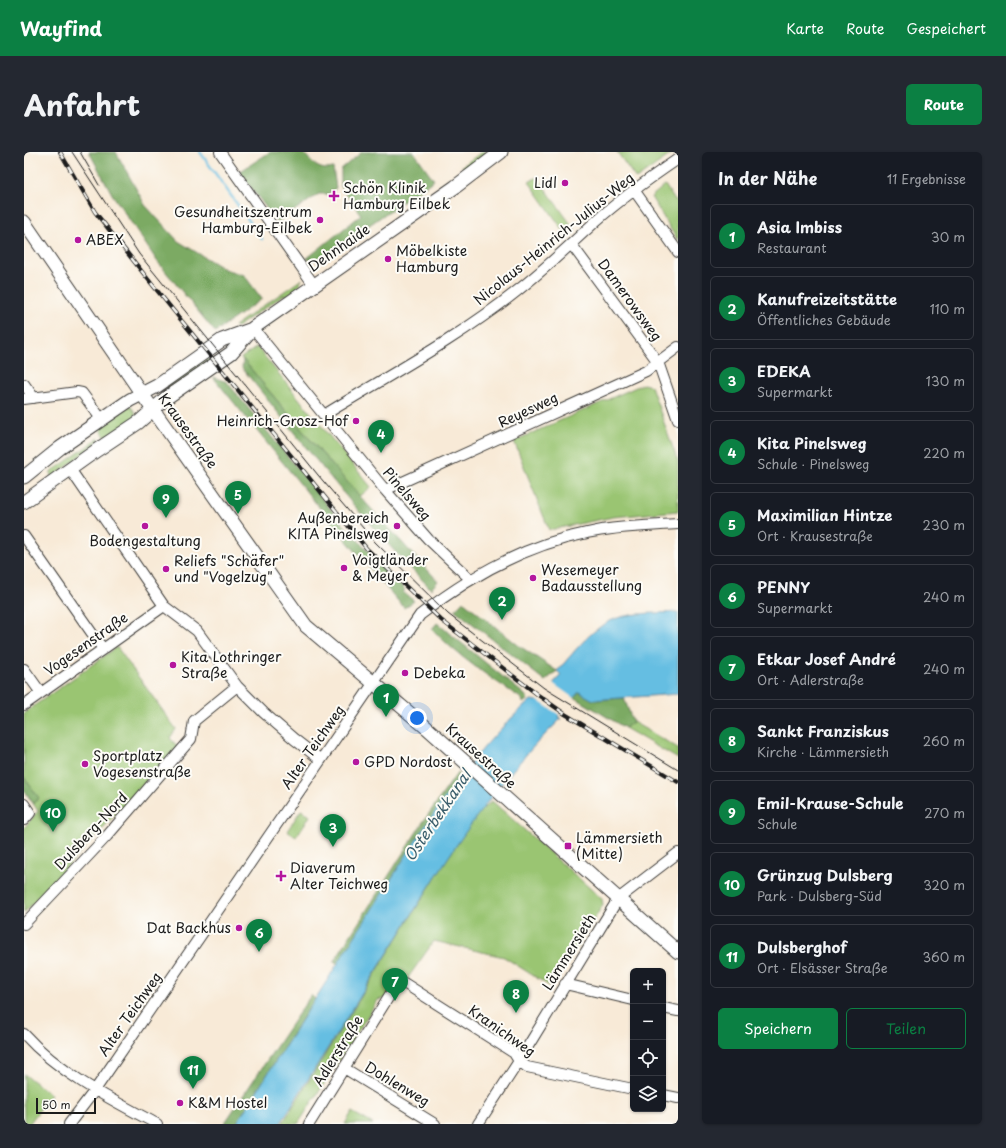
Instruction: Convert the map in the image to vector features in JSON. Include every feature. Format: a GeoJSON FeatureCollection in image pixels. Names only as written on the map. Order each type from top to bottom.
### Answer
{"type":"FeatureCollection","features":[{"type":"Feature","properties":{"kind":"main road","name":"Dehnhaide"},"geometry":{"type":"LineString","coordinates":[[24,502],[143,420],[166,398],[231,353],[253,328],[455,186],[500,152]]}},
{"type":"Feature","properties":{"kind":"main road","name":"Krausestraße"},"geometry":{"type":"LineString","coordinates":[[24,222],[153,410],[306,626],[322,642],[374,683],[468,765],[678,952]]}},
{"type":"Feature","properties":{"kind":"main road","name":"Dehnhaide"},"geometry":{"type":"LineString","coordinates":[[24,477],[102,420],[157,386],[222,340],[253,328]]}},
{"type":"Feature","properties":{"kind":"street"},"geometry":{"type":"LineString","coordinates":[[220,152],[314,284]]}},
{"type":"Feature","properties":{"kind":"street","name":"Nicolaus-Heinrich-Julius-Weg"},"geometry":{"type":"LineString","coordinates":[[324,414],[452,338],[517,291],[572,244],[597,220],[634,190],[678,159]]}},
{"type":"Feature","properties":{"kind":"street"},"geometry":{"type":"LineString","coordinates":[[634,190],[678,252]]}},
{"type":"Feature","properties":{"kind":"street","name":"Damerowsweg"},"geometry":{"type":"LineString","coordinates":[[572,244],[658,362],[678,420]]}},
{"type":"Feature","properties":{"kind":"street","name":"Pinelsweg"},"geometry":{"type":"LineString","coordinates":[[253,328],[385,490],[428,539],[470,579]]}},
{"type":"Feature","properties":{"kind":"street","name":"Reyesweg"},"geometry":{"type":"LineString","coordinates":[[385,490],[646,371],[678,348]]}},
{"type":"Feature","properties":{"kind":"street"},"geometry":{"type":"LineString","coordinates":[[24,384],[29,399],[77,392],[82,393],[102,420]]}},
{"type":"Feature","properties":{"kind":"street"},"geometry":{"type":"LineString","coordinates":[[70,469],[164,606],[197,632],[237,686],[294,739],[321,760]]}},
{"type":"Feature","properties":{"kind":"street","name":"Alter Teichweg"},"geometry":{"type":"LineString","coordinates":[[69,1124],[95,1090],[420,615],[470,579],[508,558],[554,541],[588,532],[628,527],[678,524]]}},
{"type":"Feature","properties":{"kind":"street"},"geometry":{"type":"LineString","coordinates":[[24,536],[103,649]]}},
{"type":"Feature","properties":{"kind":"street","name":"Vogesenstraße"},"geometry":{"type":"LineString","coordinates":[[24,705],[164,606]]}},
{"type":"Feature","properties":{"kind":"street"},"geometry":{"type":"LineString","coordinates":[[24,669],[41,693]]}},
{"type":"Feature","properties":{"kind":"street","name":"Dulsberg-Nord"},"geometry":{"type":"LineString","coordinates":[[24,924],[106,836],[191,739],[194,721],[237,686]]}},
{"type":"Feature","properties":{"kind":"street","name":"Lämmersieth"},"geometry":{"type":"LineString","coordinates":[[478,1124],[519,1061],[618,899],[678,853]]}},
{"type":"Feature","properties":{"kind":"street","name":"Kranichweg"},"geometry":{"type":"LineString","coordinates":[[391,993],[396,985],[404,983],[514,1053],[519,1061],[527,1067],[630,1088]]}},
{"type":"Feature","properties":{"kind":"street"},"geometry":{"type":"LineString","coordinates":[[565,984],[630,999]]}},
{"type":"Feature","properties":{"kind":"street","name":"Adlerstraße"},"geometry":{"type":"LineString","coordinates":[[309,1124],[391,993]]}},
{"type":"Feature","properties":{"kind":"street"},"geometry":{"type":"LineString","coordinates":[[666,1009],[678,1011]]}},
{"type":"Feature","properties":{"kind":"street"},"geometry":{"type":"LineString","coordinates":[[24,1034],[39,1051],[95,1090],[157,1124]]}},
{"type":"Feature","properties":{"kind":"street","name":"Dohlenweg"},"geometry":{"type":"LineString","coordinates":[[344,1068],[435,1124]]}},
{"type":"Feature","properties":{"kind":"street"},"geometry":{"type":"LineString","coordinates":[[666,1096],[678,1098]]}},
{"type":"Feature","properties":{"kind":"green space"},"geometry":{"type":"Polygon","coordinates":[[[89,152],[116,152],[145,205],[178,241],[224,269],[244,275],[262,299],[215,332],[157,261],[112,194],[89,152]]]}},
{"type":"Feature","properties":{"kind":"green space"},"geometry":{"type":"Polygon","coordinates":[[[270,152],[303,152],[312,163],[319,167],[323,169],[333,168],[336,188],[328,194],[319,194],[277,222],[239,172],[270,152]]]}},
{"type":"Feature","properties":{"kind":"green space"},"geometry":{"type":"Polygon","coordinates":[[[362,152],[414,152],[434,180],[319,260],[306,259],[361,215],[341,187],[341,169],[362,152]]]}},
{"type":"Feature","properties":{"kind":"green space"},"geometry":{"type":"Polygon","coordinates":[[[482,152],[488,152],[476,160],[477,163],[466,171],[462,166],[482,152]]]}},
{"type":"Feature","properties":{"kind":"green space"},"geometry":{"type":"Polygon","coordinates":[[[617,152],[674,152],[636,179],[617,152]]]}},
{"type":"Feature","properties":{"kind":"green space"},"geometry":{"type":"Polygon","coordinates":[[[537,177],[575,230],[568,237],[529,182],[537,177]]]}},
{"type":"Feature","properties":{"kind":"green space"},"geometry":{"type":"Polygon","coordinates":[[[665,185],[676,202],[678,202],[678,241],[651,197],[665,185]]]}},
{"type":"Feature","properties":{"kind":"green space"},"geometry":{"type":"Polygon","coordinates":[[[302,279],[298,288],[286,296],[284,295],[237,327],[234,326],[302,279]]]}},
{"type":"Feature","properties":{"kind":"green space"},"geometry":{"type":"Polygon","coordinates":[[[257,347],[371,487],[359,497],[241,358],[257,347]]]}},
{"type":"Feature","properties":{"kind":"green space"},"geometry":{"type":"Polygon","coordinates":[[[207,357],[211,362],[167,393],[163,387],[207,357]]]}},
{"type":"Feature","properties":{"kind":"green space"},"geometry":{"type":"Polygon","coordinates":[[[243,359],[338,472],[438,581],[431,589],[381,536],[310,453],[242,368],[243,359]]]}},
{"type":"Feature","properties":{"kind":"green space"},"geometry":{"type":"Polygon","coordinates":[[[213,377],[227,382],[342,523],[405,590],[403,592],[414,601],[404,608],[345,539],[213,377]]]}},
{"type":"Feature","properties":{"kind":"green space"},"geometry":{"type":"Polygon","coordinates":[[[643,384],[651,386],[678,462],[678,511],[613,517],[549,530],[514,441],[643,384]]]}},
{"type":"Feature","properties":{"kind":"green space"},"geometry":{"type":"Polygon","coordinates":[[[130,405],[138,417],[105,437],[99,427],[130,405]]]}},
{"type":"Feature","properties":{"kind":"green space"},"geometry":{"type":"Polygon","coordinates":[[[99,438],[100,440],[51,479],[51,472],[99,438]]]}},
{"type":"Feature","properties":{"kind":"green space"},"geometry":{"type":"Polygon","coordinates":[[[463,601],[518,645],[557,671],[545,681],[455,610],[463,601]]]}},
{"type":"Feature","properties":{"kind":"green space"},"geometry":{"type":"Polygon","coordinates":[[[437,623],[524,694],[528,699],[523,703],[522,699],[475,667],[453,649],[432,629],[437,623]]]}},
{"type":"Feature","properties":{"kind":"green space","name":"Sportplatz Vogesenstraße"},"geometry":{"type":"Polygon","coordinates":[[[117,647],[176,729],[170,738],[178,747],[24,913],[24,828],[38,811],[24,790],[24,713],[117,647]]]}},
{"type":"Feature","properties":{"kind":"green space"},"geometry":{"type":"Polygon","coordinates":[[[579,691],[593,700],[624,698],[633,722],[625,728],[574,697],[579,691]]]}},
{"type":"Feature","properties":{"kind":"green space"},"geometry":{"type":"Polygon","coordinates":[[[633,722],[678,748],[678,759],[625,728],[633,722]]]}},
{"type":"Feature","properties":{"kind":"green space"},"geometry":{"type":"Polygon","coordinates":[[[458,772],[460,777],[417,838],[338,964],[334,961],[423,822],[458,772]]]}},
{"type":"Feature","properties":{"kind":"green space"},"geometry":{"type":"Polygon","coordinates":[[[24,777],[39,798],[34,804],[24,790],[24,777]]]}},
{"type":"Feature","properties":{"kind":"green space"},"geometry":{"type":"Polygon","coordinates":[[[492,801],[602,899],[603,905],[551,987],[504,957],[434,941],[395,996],[378,1000],[298,1124],[282,1124],[443,865],[479,812],[492,801]]]}},
{"type":"Feature","properties":{"kind":"green space"},"geometry":{"type":"Polygon","coordinates":[[[301,810],[310,816],[296,837],[287,831],[301,810]]]}},
{"type":"Feature","properties":{"kind":"green space"},"geometry":{"type":"Polygon","coordinates":[[[311,995],[315,999],[236,1124],[224,1124],[311,995]]]}},
{"type":"Feature","properties":{"kind":"green space"},"geometry":{"type":"Polygon","coordinates":[[[24,1074],[51,1095],[29,1124],[24,1124],[24,1074]]]}},
{"type":"Feature","properties":{"kind":"green space"},"geometry":{"type":"Polygon","coordinates":[[[352,1112],[373,1124],[345,1124],[352,1112]]]}},
{"type":"Feature","properties":{"kind":"water","name":"Osterbekkanal"},"geometry":{"type":"Polygon","coordinates":[[[678,612],[678,694],[593,700],[579,692],[558,716],[561,719],[515,767],[494,793],[455,847],[280,1124],[236,1124],[406,855],[463,773],[484,747],[531,700],[537,701],[561,675],[557,671],[581,644],[600,627],[616,618],[624,616],[678,612]]]}},
{"type":"Feature","properties":{"kind":"pier"},"geometry":{"type":"Polygon","coordinates":[[[551,682],[575,699],[561,716],[535,699],[551,682]]]}},
{"type":"Feature","properties":{"kind":"waterway"},"geometry":{"type":"LineString","coordinates":[[200,152],[262,239]]}},
{"type":"Feature","properties":{"kind":"tram line"},"geometry":{"type":"LineString","coordinates":[[72,152],[139,254],[318,475],[375,542],[448,614],[544,688],[678,770]]}},
{"type":"Feature","properties":{"kind":"tram line"},"geometry":{"type":"LineString","coordinates":[[80,152],[99,185]]}},
{"type":"Feature","properties":{"kind":"railway"},"geometry":{"type":"LineString","coordinates":[[60,152],[95,212],[367,549],[441,620],[538,695],[565,714],[678,782]]}},
{"type":"Feature","properties":{"kind":"place","name":"Lidl"},"geometry":{"type":"Point","coordinates":[565,183]}},
{"type":"Feature","properties":{"kind":"place","name":"Schön Klinik Hamburg Eilbek"},"geometry":{"type":"Point","coordinates":[334,196]}},
{"type":"Feature","properties":{"kind":"place","name":"Gesundheitszentrum Hamburg-Eilbek"},"geometry":{"type":"Point","coordinates":[320,220]}},
{"type":"Feature","properties":{"kind":"place","name":"ABEX"},"geometry":{"type":"Point","coordinates":[78,240]}},
{"type":"Feature","properties":{"kind":"place","name":"Möbelkiste Hamburg"},"geometry":{"type":"Point","coordinates":[388,259]}},
{"type":"Feature","properties":{"kind":"place","name":"Heinrich-Grosz-Hof"},"geometry":{"type":"Point","coordinates":[356,421]}},
{"type":"Feature","properties":{"kind":"place","name":"Kita Pinelsweg"},"geometry":{"type":"Point","coordinates":[381,453]}},
{"type":"Feature","properties":{"kind":"place","name":"Maximilian Hintze"},"geometry":{"type":"Point","coordinates":[238,514]}},
{"type":"Feature","properties":{"kind":"place","name":"Emil-Krause-Schule"},"geometry":{"type":"Point","coordinates":[166,518]}},
{"type":"Feature","properties":{"kind":"place","name":"Bodengestaltung"},"geometry":{"type":"Point","coordinates":[145,526]}},
{"type":"Feature","properties":{"kind":"place","name":"Außenbereich KITA Pinelsweg"},"geometry":{"type":"Point","coordinates":[397,526]}},
{"type":"Feature","properties":{"kind":"place","name":"Voigtländer & Meyer"},"geometry":{"type":"Point","coordinates":[344,568]}},
{"type":"Feature","properties":{"kind":"place","name":"Reliefs \"Schäfer\" und \"Vogelzug\""},"geometry":{"type":"Point","coordinates":[166,569]}},
{"type":"Feature","properties":{"kind":"place","name":"Wesemeyer Badausstellung"},"geometry":{"type":"Point","coordinates":[533,578]}},
{"type":"Feature","properties":{"kind":"place","name":"Kanufreizeitstätte"},"geometry":{"type":"Point","coordinates":[502,620]}},
{"type":"Feature","properties":{"kind":"place","name":"Kita Lothringer Straße"},"geometry":{"type":"Point","coordinates":[173,665]}},
{"type":"Feature","properties":{"kind":"place","name":"Debeka"},"geometry":{"type":"Point","coordinates":[405,673]}},
{"type":"Feature","properties":{"kind":"place","name":"Asia Imbiss"},"geometry":{"type":"Point","coordinates":[386,717]}},
{"type":"Feature","properties":{"kind":"place","name":"GPD Nordost"},"geometry":{"type":"Point","coordinates":[356,762]}},
{"type":"Feature","properties":{"kind":"place","name":"Sportplatz Vogesenstraße"},"geometry":{"type":"Point","coordinates":[85,764]}},
{"type":"Feature","properties":{"kind":"place","name":"Grünzug Dulsberg"},"geometry":{"type":"Point","coordinates":[53,832]}},
{"type":"Feature","properties":{"kind":"place","name":"Lämmersieth (Mitte)"},"geometry":{"type":"Point","coordinates":[568,846]}},
{"type":"Feature","properties":{"kind":"place","name":"EDEKA"},"geometry":{"type":"Point","coordinates":[333,847]}},
{"type":"Feature","properties":{"kind":"place","name":"Diaverum Alter Teichweg"},"geometry":{"type":"Point","coordinates":[281,876]}},
{"type":"Feature","properties":{"kind":"place","name":"Dat Backhus"},"geometry":{"type":"Point","coordinates":[239,928]}},
{"type":"Feature","properties":{"kind":"place","name":"PENNY"},"geometry":{"type":"Point","coordinates":[259,952]}},
{"type":"Feature","properties":{"kind":"place","name":"Etkar Josef André"},"geometry":{"type":"Point","coordinates":[395,1001]}},
{"type":"Feature","properties":{"kind":"place","name":"Sankt Franziskus"},"geometry":{"type":"Point","coordinates":[516,1013]}},
{"type":"Feature","properties":{"kind":"place","name":"Dulsberghof"},"geometry":{"type":"Point","coordinates":[193,1089]}},
{"type":"Feature","properties":{"kind":"place","name":"K&M Hostel"},"geometry":{"type":"Point","coordinates":[180,1103]}}]}
